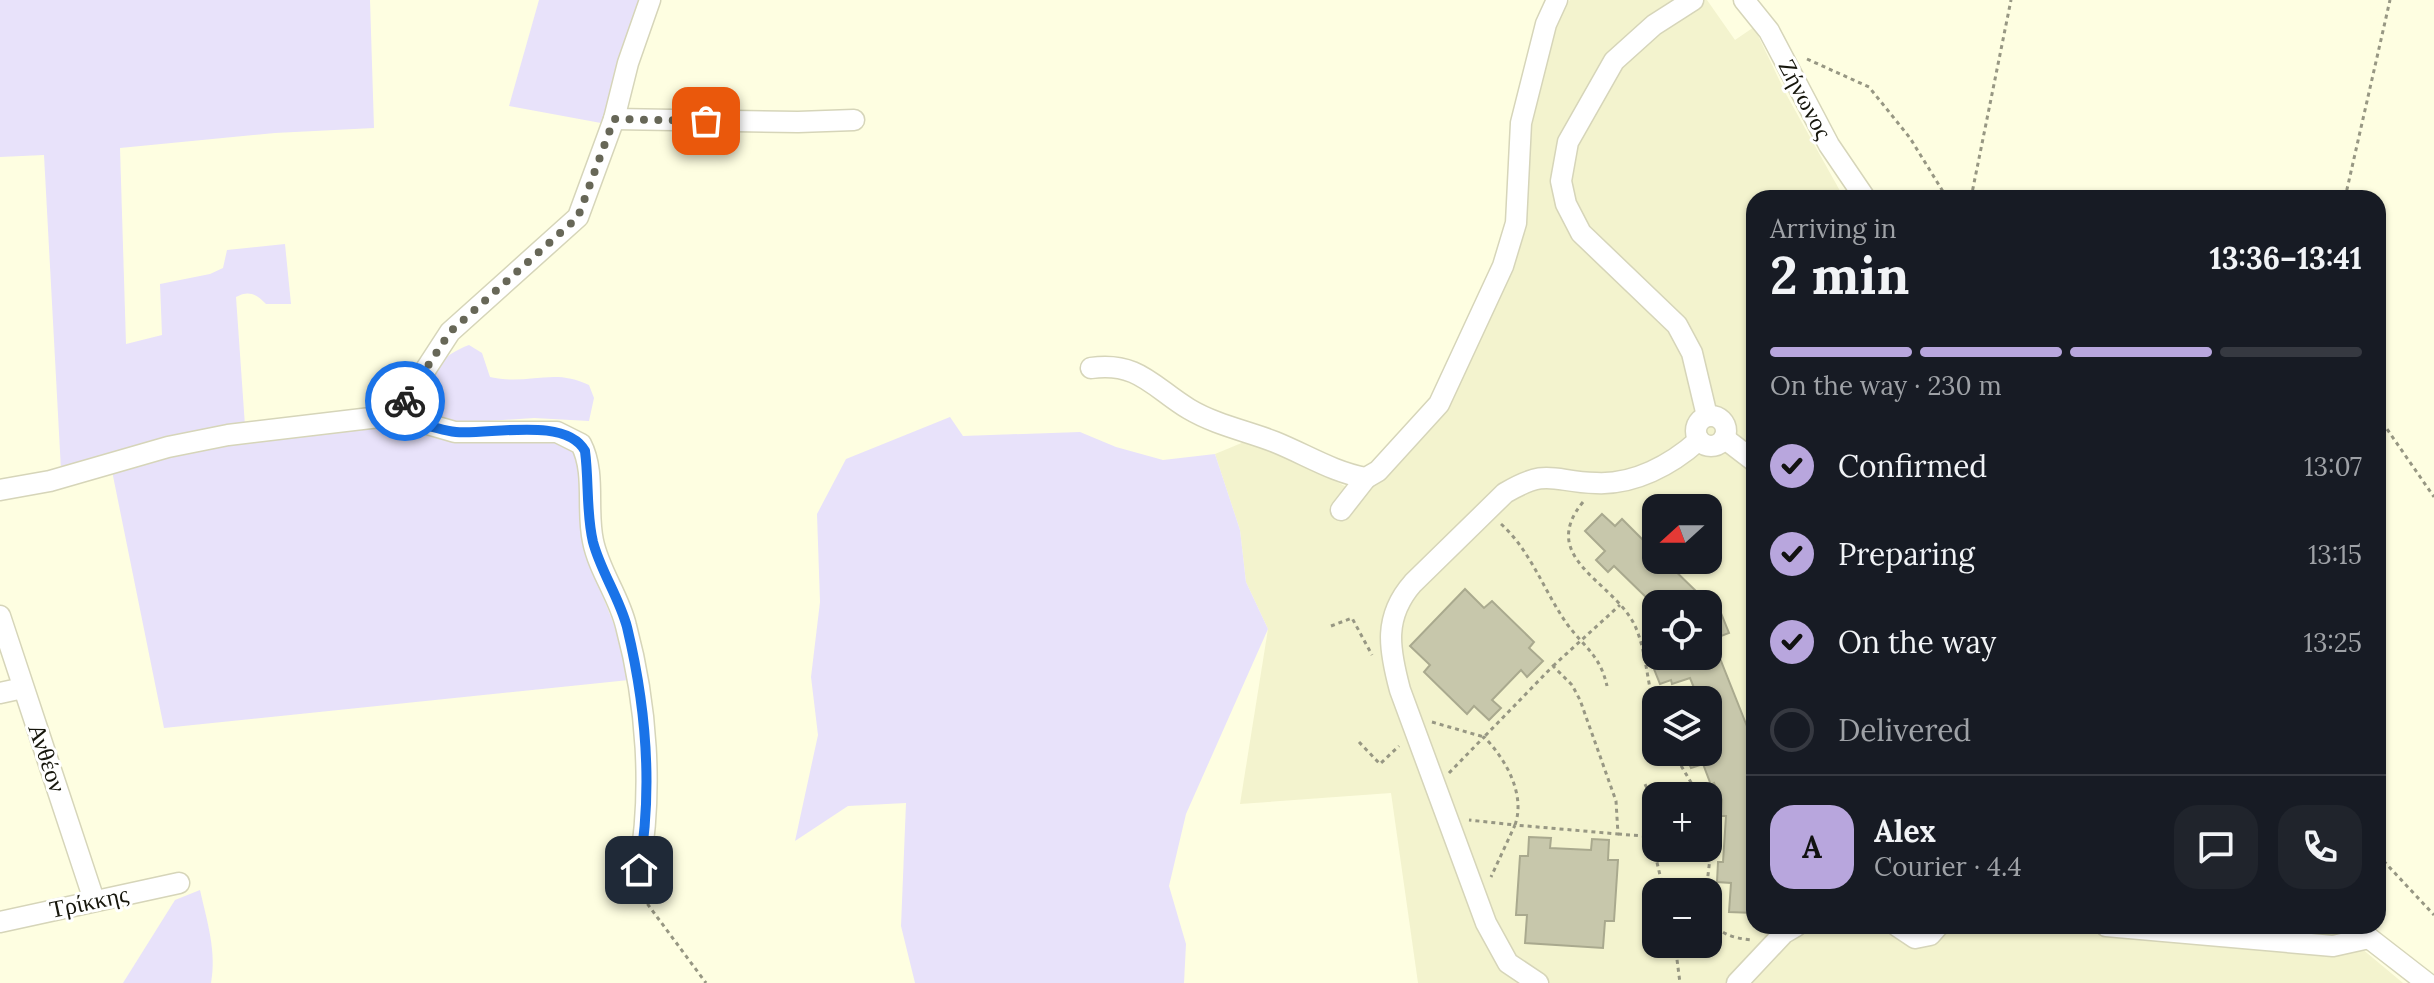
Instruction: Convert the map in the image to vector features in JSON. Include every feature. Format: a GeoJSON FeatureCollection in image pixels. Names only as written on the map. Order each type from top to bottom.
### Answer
{"type":"FeatureCollection","features":[{"type":"Feature","properties":{"kind":"street"},"geometry":{"type":"LineString","coordinates":[[396,415],[450,332],[578,217],[614,119],[628,63],[650,0]]}},
{"type":"Feature","properties":{"kind":"street"},"geometry":{"type":"LineString","coordinates":[[1341,510],[1366,478],[1378,471],[1439,404],[1503,266],[1516,223],[1521,123],[1546,24],[1557,0]]}},
{"type":"Feature","properties":{"kind":"street"},"geometry":{"type":"LineString","coordinates":[[1693,0],[1654,25],[1614,61],[1568,142],[1561,181],[1566,204],[1581,233],[1677,325],[1688,341],[1707,416]]}},
{"type":"Feature","properties":{"kind":"street","name":"Ζήνωνος"},"geometry":{"type":"LineString","coordinates":[[1744,0],[1769,31],[1829,145],[1860,190]]}},
{"type":"Feature","properties":{"kind":"street"},"geometry":{"type":"LineString","coordinates":[[614,119],[854,120]]}},
{"type":"Feature","properties":{"kind":"street"},"geometry":{"type":"LineString","coordinates":[[1091,368],[1126,369],[1145,377],[1190,410],[1278,443],[1335,470],[1366,478]]}},
{"type":"Feature","properties":{"kind":"street"},"geometry":{"type":"LineString","coordinates":[[0,490],[50,481],[168,447],[213,438],[396,415],[455,432],[557,432],[569,435],[581,444],[589,476],[593,540],[627,626],[637,684],[647,796],[646,829],[639,870]]}},
{"type":"Feature","properties":{"kind":"street"},"geometry":{"type":"LineString","coordinates":[[1699,440],[1714,446],[1724,438],[1726,431],[1723,421],[1707,416]]}},
{"type":"Feature","properties":{"kind":"street"},"geometry":{"type":"LineString","coordinates":[[1699,440],[1697,425],[1707,416]]}},
{"type":"Feature","properties":{"kind":"street"},"geometry":{"type":"LineString","coordinates":[[1724,438],[1746,455]]}},
{"type":"Feature","properties":{"kind":"street"},"geometry":{"type":"LineString","coordinates":[[1538,983],[1508,963],[1498,948],[1445,818],[1392,661],[1390,636],[1399,598],[1505,493],[1533,478],[1551,476],[1596,483],[1624,481],[1656,470],[1682,456],[1699,440]]}},
{"type":"Feature","properties":{"kind":"street","name":"Ανθέον"},"geometry":{"type":"LineString","coordinates":[[0,616],[94,900]]}},
{"type":"Feature","properties":{"kind":"street"},"geometry":{"type":"LineString","coordinates":[[0,693],[23,688]]}},
{"type":"Feature","properties":{"kind":"street","name":"Τρίκκης"},"geometry":{"type":"LineString","coordinates":[[0,922],[179,883]]}},
{"type":"Feature","properties":{"kind":"street"},"geometry":{"type":"LineString","coordinates":[[1737,983],[1787,934]]}},
{"type":"Feature","properties":{"kind":"street"},"geometry":{"type":"LineString","coordinates":[[1909,934],[1915,938],[1931,934]]}},
{"type":"Feature","properties":{"kind":"street"},"geometry":{"type":"LineString","coordinates":[[2197,934],[2333,946],[2360,934]]}},
{"type":"Feature","properties":{"kind":"street"},"geometry":{"type":"LineString","coordinates":[[2366,934],[2427,983]]}},
{"type":"Feature","properties":{"kind":"path"},"geometry":{"type":"LineString","coordinates":[[1973,190],[2011,0]]}},
{"type":"Feature","properties":{"kind":"path"},"geometry":{"type":"LineString","coordinates":[[2347,190],[2390,0]]}},
{"type":"Feature","properties":{"kind":"path"},"geometry":{"type":"LineString","coordinates":[[1784,60],[1811,59],[1869,87],[1910,138],[1942,190]]}},
{"type":"Feature","properties":{"kind":"path"},"geometry":{"type":"LineString","coordinates":[[2386,428],[2434,497]]}},
{"type":"Feature","properties":{"kind":"path"},"geometry":{"type":"LineString","coordinates":[[1608,482],[1589,496],[1574,514],[1568,540],[1578,562],[1633,621],[1650,686]]}},
{"type":"Feature","properties":{"kind":"path"},"geometry":{"type":"LineString","coordinates":[[1486,511],[1516,538],[1567,624],[1600,661],[1607,686]]}},
{"type":"Feature","properties":{"kind":"path"},"geometry":{"type":"LineString","coordinates":[[1434,786],[1553,666],[1620,605]]}},
{"type":"Feature","properties":{"kind":"path"},"geometry":{"type":"LineString","coordinates":[[1331,626],[1352,618],[1377,664]]}},
{"type":"Feature","properties":{"kind":"path"},"geometry":{"type":"LineString","coordinates":[[1553,666],[1572,685],[1580,700],[1616,801],[1618,834]]}},
{"type":"Feature","properties":{"kind":"path"},"geometry":{"type":"LineString","coordinates":[[1409,715],[1484,737],[1501,754],[1519,799],[1515,825],[1478,904]]}},
{"type":"Feature","properties":{"kind":"path"},"geometry":{"type":"LineString","coordinates":[[1359,742],[1380,764],[1405,740]]}},
{"type":"Feature","properties":{"kind":"path"},"geometry":{"type":"LineString","coordinates":[[1445,818],[1642,837]]}},
{"type":"Feature","properties":{"kind":"path"},"geometry":{"type":"LineString","coordinates":[[2386,864],[2434,915]]}},
{"type":"Feature","properties":{"kind":"path"},"geometry":{"type":"LineString","coordinates":[[639,870],[646,902],[706,983]]}},
{"type":"Feature","properties":{"kind":"path"},"geometry":{"type":"LineString","coordinates":[[1722,933],[1776,943]]}},
{"type":"Feature","properties":{"kind":"path"},"geometry":{"type":"LineString","coordinates":[[1677,958],[1680,983]]}},
{"type":"Feature","properties":{"kind":"shaded area"},"geometry":{"type":"Polygon","coordinates":[[[0,0],[370,0],[374,128],[275,133],[120,148],[126,344],[162,335],[160,284],[210,274],[223,268],[227,250],[285,244],[291,304],[266,304],[249,294],[236,297],[245,426],[152,444],[61,470],[44,155],[0,157],[0,0]]]}},
{"type":"Feature","properties":{"kind":"shaded area"},"geometry":{"type":"Polygon","coordinates":[[[539,0],[641,0],[601,123],[509,106],[539,0]]]}},
{"type":"Feature","properties":{"kind":"shaded area"},"geometry":{"type":"Polygon","coordinates":[[[1570,0],[1707,0],[1735,40],[1754,27],[1786,94],[1840,190],[1746,190],[1746,934],[2351,934],[2361,948],[2403,983],[1418,983],[1391,793],[1240,804],[1268,629],[1246,582],[1240,530],[1215,454],[1244,442],[1256,445],[1281,453],[1364,496],[1444,407],[1515,254],[1528,130],[1559,11],[1570,0]]]}},
{"type":"Feature","properties":{"kind":"shaded area"},"geometry":{"type":"Polygon","coordinates":[[[469,345],[482,353],[490,377],[516,380],[564,377],[589,385],[594,398],[589,421],[534,418],[458,423],[435,419],[424,411],[418,400],[425,382],[436,366],[469,345]]]}},
{"type":"Feature","properties":{"kind":"shaded area"},"geometry":{"type":"Polygon","coordinates":[[[950,417],[963,436],[1080,432],[1116,447],[1163,460],[1215,454],[1240,530],[1246,582],[1268,629],[1186,814],[1169,886],[1186,944],[1184,983],[915,983],[901,926],[906,803],[848,806],[795,841],[818,735],[811,677],[820,602],[817,514],[846,459],[950,417]]]}},
{"type":"Feature","properties":{"kind":"shaded area"},"geometry":{"type":"Polygon","coordinates":[[[395,423],[553,438],[576,450],[580,463],[587,556],[624,650],[629,680],[164,728],[112,471],[222,444],[395,423]]]}},
{"type":"Feature","properties":{"kind":"shaded area"},"geometry":{"type":"Polygon","coordinates":[[[200,890],[212,948],[211,983],[123,983],[175,900],[200,890]]]}},
{"type":"Feature","properties":{"kind":"building"},"geometry":{"type":"Polygon","coordinates":[[[1602,514],[1615,526],[1622,519],[1642,539],[1642,574],[1678,574],[1695,590],[1642,590],[1642,593],[1614,566],[1608,572],[1596,560],[1605,551],[1585,531],[1602,514]]]}},
{"type":"Feature","properties":{"kind":"building"},"geometry":{"type":"Polygon","coordinates":[[[1465,589],[1484,608],[1492,601],[1534,642],[1529,648],[1543,661],[1527,677],[1521,670],[1492,700],[1501,708],[1489,720],[1474,706],[1467,714],[1424,672],[1430,665],[1410,646],[1465,589]]]}},
{"type":"Feature","properties":{"kind":"building"},"geometry":{"type":"Polygon","coordinates":[[[1722,616],[1729,633],[1722,636],[1722,616]]]}},
{"type":"Feature","properties":{"kind":"building"},"geometry":{"type":"Polygon","coordinates":[[[1722,664],[1746,724],[1746,913],[1729,912],[1731,883],[1722,882],[1722,878],[1717,878],[1718,862],[1723,862],[1726,816],[1722,816],[1722,782],[1710,782],[1704,766],[1722,766],[1722,686],[1693,686],[1690,678],[1660,684],[1654,670],[1722,670],[1722,664]]]}},
{"type":"Feature","properties":{"kind":"building"},"geometry":{"type":"Polygon","coordinates":[[[1529,837],[1551,838],[1550,848],[1591,850],[1592,839],[1609,840],[1608,860],[1618,860],[1614,921],[1605,921],[1603,948],[1525,943],[1527,915],[1516,915],[1520,856],[1528,856],[1529,837]]]}},
{"type":"Feature","properties":{"kind":"way so far"},"geometry":{"type":"LineString","coordinates":[[405,401],[450,332],[578,217],[614,119],[706,121]]}},
{"type":"Feature","properties":{"kind":"route"},"geometry":{"type":"LineString","coordinates":[[405,401],[396,415],[455,432],[557,432],[577,439],[585,451],[593,540],[627,626],[637,684],[646,756],[647,796],[646,829],[639,870]]}}]}
